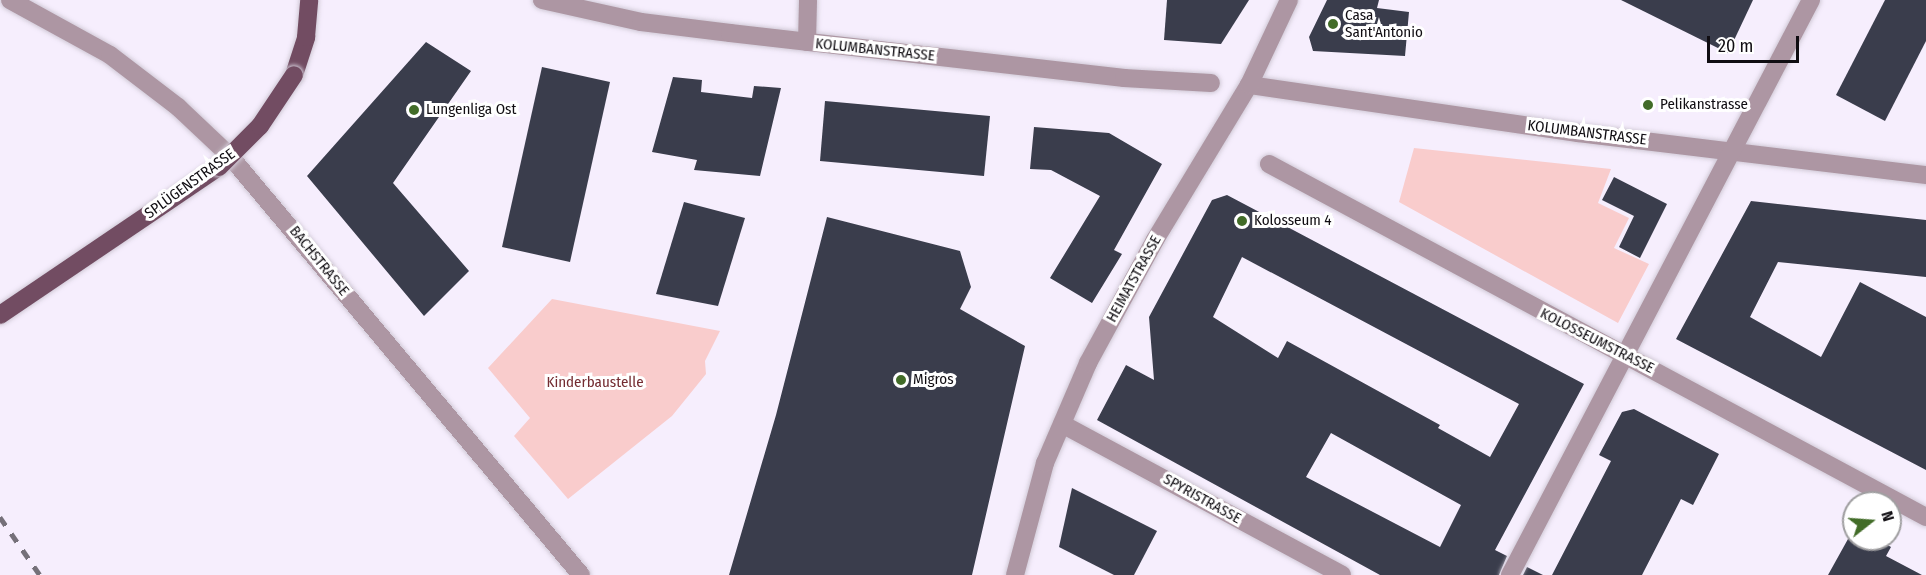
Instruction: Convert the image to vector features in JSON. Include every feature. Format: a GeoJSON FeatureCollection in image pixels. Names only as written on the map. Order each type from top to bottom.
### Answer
{"type":"FeatureCollection","features":[{"type":"Feature","properties":{"kind":"main road","name":"SPLÜGENSTRASSE"},"geometry":{"type":"LineString","coordinates":[[0,315],[219,166],[266,119],[294,75],[308,30],[309,0]]}},
{"type":"Feature","properties":{"kind":"street","name":"BACHSTRASSE"},"geometry":{"type":"LineString","coordinates":[[10,0],[110,55],[178,107],[229,155],[581,575]]}},
{"type":"Feature","properties":{"kind":"street","name":"KOLUMBANSTRASSE"},"geometry":{"type":"LineString","coordinates":[[542,0],[641,22],[1124,78],[1211,84]]}},
{"type":"Feature","properties":{"kind":"street"},"geometry":{"type":"LineString","coordinates":[[807,42],[808,0]]}},
{"type":"Feature","properties":{"kind":"street","name":"HEIMATSTRASSE"},"geometry":{"type":"LineString","coordinates":[[1015,575],[1045,463],[1088,363],[1155,240],[1249,85],[1289,0]]}},
{"type":"Feature","properties":{"kind":"street"},"geometry":{"type":"LineString","coordinates":[[1510,575],[1811,0]]}},
{"type":"Feature","properties":{"kind":"street","name":"KOLUMBANSTRASSE"},"geometry":{"type":"LineString","coordinates":[[1249,85],[1578,133],[1926,175]]}},
{"type":"Feature","properties":{"kind":"street","name":"KOLOSSEUMSTRASSE"},"geometry":{"type":"LineString","coordinates":[[1269,164],[1625,358],[1926,517]]}},
{"type":"Feature","properties":{"kind":"street","name":"SPYRISTRASSE"},"geometry":{"type":"LineString","coordinates":[[1062,424],[1342,575]]}},
{"type":"Feature","properties":{"kind":"green space"},"geometry":{"type":"Polygon","coordinates":[[[1414,148],[1611,169],[1598,203],[1629,218],[1614,248],[1649,264],[1618,323],[1399,202],[1414,148]]]}},
{"type":"Feature","properties":{"kind":"green space","name":"Kinderbaustelle"},"geometry":{"type":"Polygon","coordinates":[[[552,299],[720,331],[705,361],[706,374],[672,416],[568,499],[514,436],[530,418],[488,368],[552,299]]]}},
{"type":"Feature","properties":{"kind":"building"},"geometry":{"type":"Polygon","coordinates":[[[1167,0],[1249,0],[1221,44],[1164,40],[1167,0]]]}},
{"type":"Feature","properties":{"kind":"building"},"geometry":{"type":"Polygon","coordinates":[[[1327,0],[1379,0],[1377,8],[1409,12],[1405,56],[1313,51],[1309,37],[1327,0]]]}},
{"type":"Feature","properties":{"kind":"building"},"geometry":{"type":"Polygon","coordinates":[[[1621,0],[1753,0],[1728,53],[1621,0]]]}},
{"type":"Feature","properties":{"kind":"building"},"geometry":{"type":"Polygon","coordinates":[[[1885,0],[1926,0],[1926,41],[1885,121],[1836,95],[1885,0]]]}},
{"type":"Feature","properties":{"kind":"building"},"geometry":{"type":"Polygon","coordinates":[[[426,42],[471,71],[393,183],[469,271],[424,316],[307,176],[426,42]]]}},
{"type":"Feature","properties":{"kind":"building"},"geometry":{"type":"Polygon","coordinates":[[[542,67],[610,82],[570,262],[502,247],[542,67]]]}},
{"type":"Feature","properties":{"kind":"building"},"geometry":{"type":"Polygon","coordinates":[[[673,77],[702,80],[701,92],[752,98],[754,86],[781,88],[760,176],[694,170],[697,160],[652,152],[673,77]]]}},
{"type":"Feature","properties":{"kind":"building"},"geometry":{"type":"Polygon","coordinates":[[[825,101],[990,116],[984,176],[820,161],[825,101]]]}},
{"type":"Feature","properties":{"kind":"building"},"geometry":{"type":"Polygon","coordinates":[[[1034,127],[1109,133],[1162,164],[1114,250],[1122,254],[1092,303],[1050,278],[1100,196],[1051,170],[1030,169],[1034,127]]]}},
{"type":"Feature","properties":{"kind":"building"},"geometry":{"type":"Polygon","coordinates":[[[1614,177],[1667,204],[1640,258],[1619,247],[1634,216],[1602,200],[1614,177]]]}},
{"type":"Feature","properties":{"kind":"building"},"geometry":{"type":"Polygon","coordinates":[[[1227,195],[1584,384],[1495,550],[1507,556],[1499,575],[1380,575],[1097,420],[1126,365],[1154,380],[1149,317],[1212,200],[1227,195]],[[1242,257],[1213,317],[1278,358],[1287,341],[1440,425],[1438,428],[1490,457],[1519,404],[1242,257]],[[1331,433],[1306,477],[1440,547],[1461,505],[1331,433]]]}},
{"type":"Feature","properties":{"kind":"building"},"geometry":{"type":"Polygon","coordinates":[[[1751,201],[1926,220],[1926,277],[1778,262],[1750,317],[1821,357],[1860,282],[1926,317],[1926,470],[1676,339],[1751,201]]]}},
{"type":"Feature","properties":{"kind":"building"},"geometry":{"type":"Polygon","coordinates":[[[684,202],[745,218],[718,306],[656,294],[684,202]]]}},
{"type":"Feature","properties":{"kind":"building","name":"Migros"},"geometry":{"type":"Polygon","coordinates":[[[827,217],[960,251],[971,287],[960,309],[1025,346],[972,575],[729,575],[776,415],[827,217]]]}},
{"type":"Feature","properties":{"kind":"building"},"geometry":{"type":"Polygon","coordinates":[[[1634,409],[1719,454],[1693,505],[1681,499],[1642,575],[1552,575],[1611,461],[1599,455],[1622,412],[1634,409]]]}},
{"type":"Feature","properties":{"kind":"building"},"geometry":{"type":"Polygon","coordinates":[[[1072,488],[1157,531],[1134,575],[1114,575],[1059,547],[1072,488]]]}},
{"type":"Feature","properties":{"kind":"building"},"geometry":{"type":"Polygon","coordinates":[[[1842,550],[1889,551],[1886,556],[1922,575],[1828,575],[1842,550]]]}},
{"type":"Feature","properties":{"kind":"building"},"geometry":{"type":"Polygon","coordinates":[[[1527,567],[1543,575],[1523,575],[1527,567]]]}},
{"type":"Feature","properties":{"kind":"railway"},"geometry":{"type":"LineString","coordinates":[[0,517],[40,575]]}},
{"type":"Feature","properties":{"kind":"place","name":"Casa Sant'Antonio"},"geometry":{"type":"Point","coordinates":[1333,24]}},
{"type":"Feature","properties":{"kind":"place","name":"Pelikanstrasse"},"geometry":{"type":"Point","coordinates":[1648,105]}},
{"type":"Feature","properties":{"kind":"place","name":"Lungenliga Ost"},"geometry":{"type":"Point","coordinates":[414,110]}},
{"type":"Feature","properties":{"kind":"place","name":"Kolosseum 4"},"geometry":{"type":"Point","coordinates":[1242,221]}},
{"type":"Feature","properties":{"kind":"place","name":"Migros"},"geometry":{"type":"Point","coordinates":[901,380]}}]}
